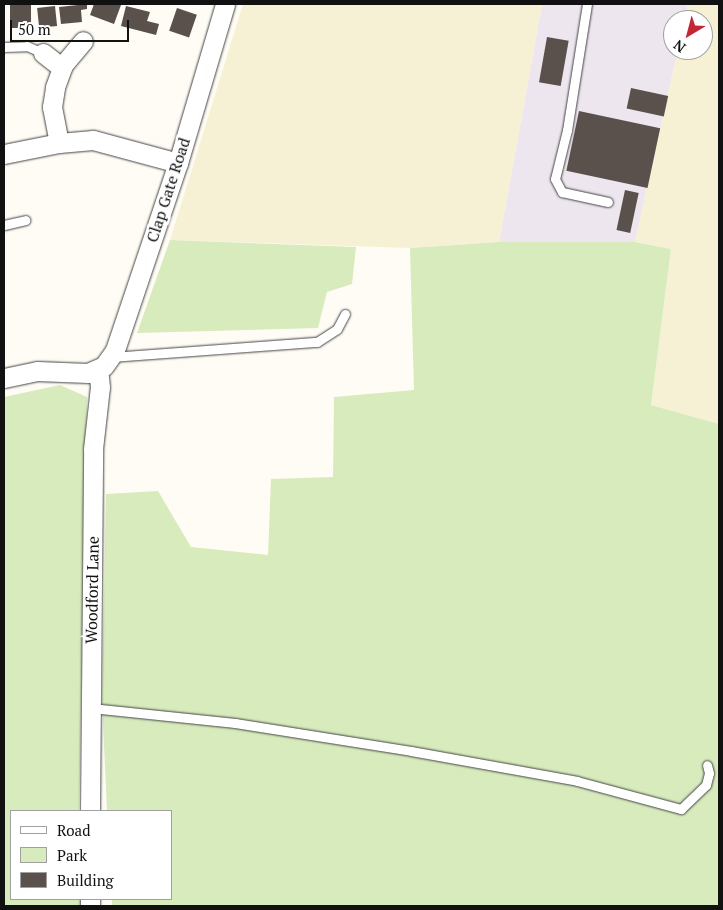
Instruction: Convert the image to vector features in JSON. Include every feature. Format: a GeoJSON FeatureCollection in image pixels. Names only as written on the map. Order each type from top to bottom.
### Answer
{"type":"FeatureCollection","features":[{"type":"Feature","properties":{"kind":"street","name":"Clap Gate Road"},"geometry":{"type":"LineString","coordinates":[[104,363],[116,350],[178,163],[225,4]]}},
{"type":"Feature","properties":{"kind":"street"},"geometry":{"type":"LineString","coordinates":[[59,142],[52,107],[62,68],[83,41]]}},
{"type":"Feature","properties":{"kind":"street"},"geometry":{"type":"LineString","coordinates":[[42,53],[62,68]]}},
{"type":"Feature","properties":{"kind":"street"},"geometry":{"type":"LineString","coordinates":[[4,154],[59,142],[94,140],[178,163]]}},
{"type":"Feature","properties":{"kind":"street"},"geometry":{"type":"LineString","coordinates":[[4,378],[37,371],[88,373],[104,363]]}},
{"type":"Feature","properties":{"kind":"street","name":"Woodford Lane"},"geometry":{"type":"LineString","coordinates":[[90,810],[93,449],[104,363]]}},
{"type":"Feature","properties":{"kind":"lane"},"geometry":{"type":"LineString","coordinates":[[587,4],[567,130],[555,179],[562,192],[608,202]]}},
{"type":"Feature","properties":{"kind":"lane"},"geometry":{"type":"LineString","coordinates":[[4,47],[27,46],[42,53]]}},
{"type":"Feature","properties":{"kind":"lane"},"geometry":{"type":"LineString","coordinates":[[4,224],[26,220]]}},
{"type":"Feature","properties":{"kind":"lane"},"geometry":{"type":"LineString","coordinates":[[104,363],[317,342],[337,329],[345,314]]}},
{"type":"Feature","properties":{"kind":"lane"},"geometry":{"type":"LineString","coordinates":[[90,708],[235,723],[429,754],[577,781],[681,809],[706,785],[709,772],[706,766]]}},
{"type":"Feature","properties":{"kind":"shaded area"},"geometry":{"type":"Polygon","coordinates":[[[243,4],[542,4],[499,242],[410,248],[170,240],[243,4]]]}},
{"type":"Feature","properties":{"kind":"shaded area"},"geometry":{"type":"Polygon","coordinates":[[[542,4],[688,4],[687,10],[663,10],[663,60],[676,60],[635,242],[499,242],[542,4]]]}},
{"type":"Feature","properties":{"kind":"shaded area"},"geometry":{"type":"Polygon","coordinates":[[[688,4],[719,4],[719,424],[651,405],[671,249],[635,242],[676,60],[713,60],[713,10],[687,10],[688,4]]]}},
{"type":"Feature","properties":{"kind":"green space"},"geometry":{"type":"Polygon","coordinates":[[[170,240],[356,247],[352,284],[327,292],[318,328],[137,333],[170,240]]]}},
{"type":"Feature","properties":{"kind":"green space"},"geometry":{"type":"Polygon","coordinates":[[[499,242],[635,242],[671,249],[651,405],[719,424],[719,906],[112,906],[112,900],[172,900],[172,810],[107,810],[102,700],[106,494],[158,491],[191,547],[268,555],[271,479],[333,477],[334,397],[414,390],[410,248],[499,242]]]}},
{"type":"Feature","properties":{"kind":"green space"},"geometry":{"type":"Polygon","coordinates":[[[60,385],[87,397],[79,810],[10,810],[10,900],[83,900],[83,906],[4,906],[4,397],[60,385]]]}},
{"type":"Feature","properties":{"kind":"building"},"geometry":{"type":"Polygon","coordinates":[[[10,4],[31,4],[31,28],[10,28],[10,4]]]}},
{"type":"Feature","properties":{"kind":"building"},"geometry":{"type":"Polygon","coordinates":[[[87,4],[87,9],[81,10],[82,22],[61,24],[59,7],[87,4]]]}},
{"type":"Feature","properties":{"kind":"building"},"geometry":{"type":"Polygon","coordinates":[[[94,4],[121,5],[114,24],[90,15],[94,4]]]}},
{"type":"Feature","properties":{"kind":"building"},"geometry":{"type":"Polygon","coordinates":[[[55,6],[57,26],[39,28],[37,8],[55,6]]]}},
{"type":"Feature","properties":{"kind":"building"},"geometry":{"type":"Polygon","coordinates":[[[126,6],[150,12],[147,21],[159,24],[156,35],[121,26],[126,6]]]}},
{"type":"Feature","properties":{"kind":"building"},"geometry":{"type":"Polygon","coordinates":[[[177,8],[197,15],[189,38],[169,31],[177,8]]]}},
{"type":"Feature","properties":{"kind":"building"},"geometry":{"type":"Polygon","coordinates":[[[547,37],[569,41],[561,86],[539,82],[547,37]]]}},
{"type":"Feature","properties":{"kind":"building"},"geometry":{"type":"Polygon","coordinates":[[[631,88],[668,96],[664,116],[627,109],[631,88]]]}},
{"type":"Feature","properties":{"kind":"building"},"geometry":{"type":"Polygon","coordinates":[[[579,111],[660,128],[648,188],[566,171],[579,111]]]}},
{"type":"Feature","properties":{"kind":"building"},"geometry":{"type":"Polygon","coordinates":[[[625,190],[639,193],[630,233],[616,230],[625,190]]]}}]}
